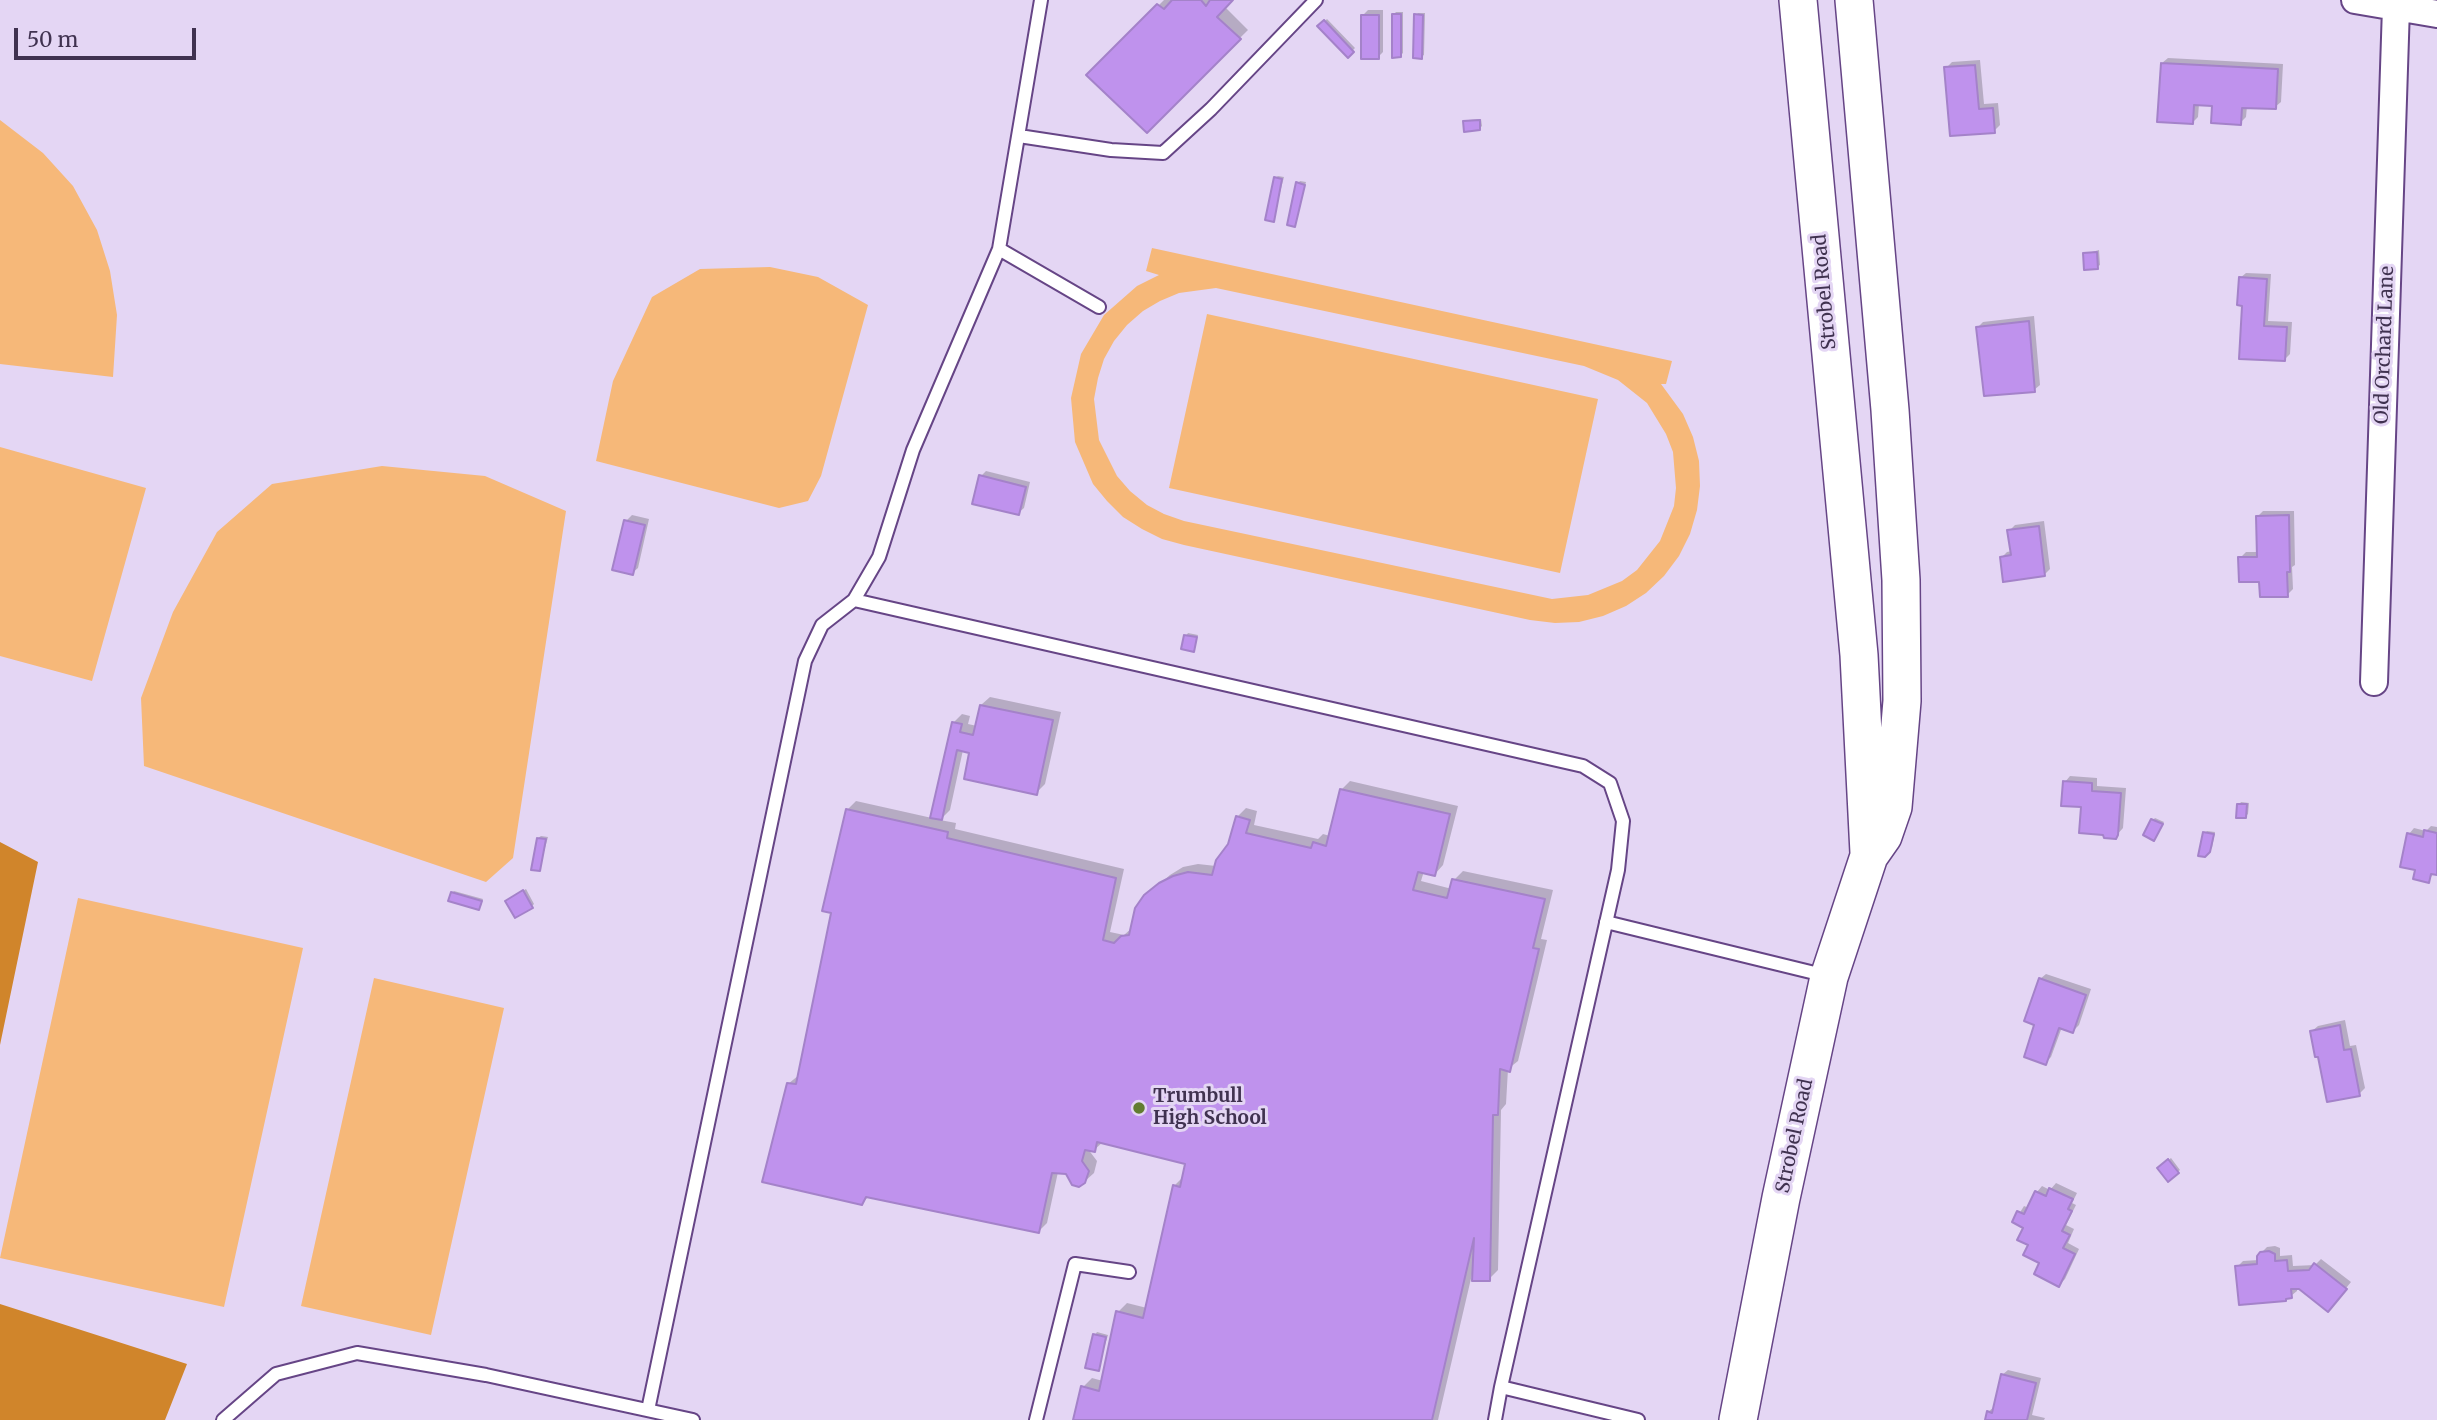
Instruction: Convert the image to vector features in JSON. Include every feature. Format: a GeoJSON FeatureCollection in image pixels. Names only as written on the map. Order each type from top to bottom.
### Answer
{"type":"FeatureCollection","features":[{"type":"Feature","properties":{"kind":"street"},"geometry":{"type":"LineString","coordinates":[[1798,0],[1803,0]]}},
{"type":"Feature","properties":{"kind":"street","name":"Strobel Road"},"geometry":{"type":"LineString","coordinates":[[1798,0],[1859,655],[1869,856]]}},
{"type":"Feature","properties":{"kind":"street","name":"Strobel Road"},"geometry":{"type":"LineString","coordinates":[[1738,1420],[1781,1198],[1829,977],[1869,856],[1883,836],[1893,807],[1902,701],[1901,580],[1890,410],[1854,0]]}},
{"type":"Feature","properties":{"kind":"street"},"geometry":{"type":"LineString","coordinates":[[2355,0],[2437,14]]}},
{"type":"Feature","properties":{"kind":"street","name":"Old Orchard Lane"},"geometry":{"type":"LineString","coordinates":[[2374,682],[2396,7]]}},
{"type":"Feature","properties":{"kind":"street"},"geometry":{"type":"LineString","coordinates":[[1853,584],[1901,580]]}},
{"type":"Feature","properties":{"kind":"lane"},"geometry":{"type":"LineString","coordinates":[[648,1410],[805,661],[822,625],[854,600],[879,557],[913,450],[999,249],[1041,0]]}},
{"type":"Feature","properties":{"kind":"lane"},"geometry":{"type":"LineString","coordinates":[[1019,136],[1111,150],[1163,153],[1211,109],[1316,0]]}},
{"type":"Feature","properties":{"kind":"lane"},"geometry":{"type":"LineString","coordinates":[[999,249],[1099,307]]}},
{"type":"Feature","properties":{"kind":"lane"},"geometry":{"type":"LineString","coordinates":[[854,600],[1583,766],[1610,783],[1623,821],[1618,870],[1495,1420]]}},
{"type":"Feature","properties":{"kind":"lane"},"geometry":{"type":"LineString","coordinates":[[1606,922],[1829,977]]}},
{"type":"Feature","properties":{"kind":"lane"},"geometry":{"type":"LineString","coordinates":[[1036,1420],[1074,1264],[1129,1272]]}},
{"type":"Feature","properties":{"kind":"lane"},"geometry":{"type":"LineString","coordinates":[[223,1420],[276,1374],[357,1353],[486,1375],[693,1420]]}},
{"type":"Feature","properties":{"kind":"lane"},"geometry":{"type":"LineString","coordinates":[[1501,1387],[1638,1420]]}},
{"type":"Feature","properties":{"kind":"shaded area"},"geometry":{"type":"Polygon","coordinates":[[[0,120],[43,153],[73,186],[97,230],[110,271],[117,315],[113,377],[0,364],[0,120]]]}},
{"type":"Feature","properties":{"kind":"shaded area"},"geometry":{"type":"Polygon","coordinates":[[[1152,248],[1672,361],[1666,384],[1661,384],[1683,414],[1693,437],[1699,461],[1700,486],[1690,534],[1679,556],[1664,576],[1646,593],[1626,606],[1579,622],[1555,623],[1530,620],[1184,545],[1162,539],[1142,529],[1123,517],[1093,484],[1075,442],[1071,398],[1081,354],[1104,315],[1137,286],[1159,275],[1146,271],[1152,248]],[[1216,288],[1179,293],[1143,311],[1127,325],[1104,359],[1094,399],[1099,440],[1117,476],[1147,505],[1164,514],[1184,521],[1552,599],[1588,595],[1622,581],[1637,570],[1660,541],[1674,506],[1676,488],[1673,452],[1666,434],[1647,403],[1618,380],[1584,366],[1216,288]]]}},
{"type":"Feature","properties":{"kind":"shaded area"},"geometry":{"type":"Polygon","coordinates":[[[770,267],[818,277],[868,305],[821,476],[808,501],[779,508],[596,461],[613,381],[652,297],[700,269],[770,267]]]}},
{"type":"Feature","properties":{"kind":"shaded area"},"geometry":{"type":"Polygon","coordinates":[[[1207,314],[1598,399],[1560,573],[1169,488],[1207,314]]]}},
{"type":"Feature","properties":{"kind":"shaded area"},"geometry":{"type":"Polygon","coordinates":[[[0,447],[146,488],[92,681],[0,656],[0,447]]]}},
{"type":"Feature","properties":{"kind":"shaded area"},"geometry":{"type":"Polygon","coordinates":[[[382,466],[485,476],[566,511],[513,858],[486,882],[144,766],[141,698],[173,612],[217,532],[272,484],[382,466]]]}},
{"type":"Feature","properties":{"kind":"shaded area"},"geometry":{"type":"Polygon","coordinates":[[[0,842],[38,862],[0,1045],[0,842]]]}},
{"type":"Feature","properties":{"kind":"shaded area"},"geometry":{"type":"Polygon","coordinates":[[[78,898],[303,948],[224,1307],[0,1258],[78,898]]]}},
{"type":"Feature","properties":{"kind":"shaded area"},"geometry":{"type":"Polygon","coordinates":[[[374,978],[504,1008],[431,1335],[301,1306],[374,978]]]}},
{"type":"Feature","properties":{"kind":"shaded area"},"geometry":{"type":"Polygon","coordinates":[[[0,1304],[187,1364],[165,1420],[0,1420],[0,1304]]]}},
{"type":"Feature","properties":{"kind":"building"},"geometry":{"type":"Polygon","coordinates":[[[1172,0],[1201,0],[1206,6],[1210,0],[1233,0],[1217,17],[1241,39],[1147,133],[1086,75],[1157,4],[1164,9],[1172,0]]]}},
{"type":"Feature","properties":{"kind":"building"},"geometry":{"type":"Polygon","coordinates":[[[1392,14],[1401,14],[1401,57],[1392,58],[1392,14]]]}},
{"type":"Feature","properties":{"kind":"building"},"geometry":{"type":"Polygon","coordinates":[[[1414,14],[1423,15],[1422,59],[1413,58],[1414,14]]]}},
{"type":"Feature","properties":{"kind":"building"},"geometry":{"type":"Polygon","coordinates":[[[1361,15],[1379,15],[1379,59],[1361,59],[1361,15]]]}},
{"type":"Feature","properties":{"kind":"building"},"geometry":{"type":"Polygon","coordinates":[[[1324,20],[1354,52],[1348,58],[1317,26],[1324,20]]]}},
{"type":"Feature","properties":{"kind":"building"},"geometry":{"type":"Polygon","coordinates":[[[2161,63],[2278,69],[2276,109],[2242,108],[2241,125],[2211,123],[2212,106],[2194,105],[2193,124],[2157,122],[2161,63]]]}},
{"type":"Feature","properties":{"kind":"building"},"geometry":{"type":"Polygon","coordinates":[[[1975,65],[1979,109],[1993,108],[1995,133],[1950,136],[1944,67],[1975,65]]]}},
{"type":"Feature","properties":{"kind":"building"},"geometry":{"type":"Polygon","coordinates":[[[1480,120],[1480,130],[1464,132],[1463,121],[1480,120]]]}},
{"type":"Feature","properties":{"kind":"building"},"geometry":{"type":"Polygon","coordinates":[[[1274,177],[1282,179],[1274,222],[1265,220],[1274,177]]]}},
{"type":"Feature","properties":{"kind":"building"},"geometry":{"type":"Polygon","coordinates":[[[1296,182],[1305,185],[1295,227],[1287,225],[1296,182]]]}},
{"type":"Feature","properties":{"kind":"building"},"geometry":{"type":"Polygon","coordinates":[[[2097,252],[2098,269],[2084,270],[2083,253],[2097,252]]]}},
{"type":"Feature","properties":{"kind":"building"},"geometry":{"type":"Polygon","coordinates":[[[2239,277],[2267,279],[2264,326],[2287,327],[2285,361],[2239,359],[2242,306],[2237,305],[2239,277]]]}},
{"type":"Feature","properties":{"kind":"building"},"geometry":{"type":"Polygon","coordinates":[[[2029,321],[2035,392],[1984,396],[1976,327],[2029,321]]]}},
{"type":"Feature","properties":{"kind":"building"},"geometry":{"type":"Polygon","coordinates":[[[979,475],[1026,487],[1019,515],[972,504],[979,475]]]}},
{"type":"Feature","properties":{"kind":"building"},"geometry":{"type":"Polygon","coordinates":[[[2289,515],[2288,597],[2260,597],[2259,582],[2239,582],[2238,557],[2257,557],[2256,516],[2289,515]]]}},
{"type":"Feature","properties":{"kind":"building"},"geometry":{"type":"Polygon","coordinates":[[[624,520],[645,525],[633,575],[612,570],[624,520]]]}},
{"type":"Feature","properties":{"kind":"building"},"geometry":{"type":"Polygon","coordinates":[[[2039,526],[2045,576],[2003,582],[2000,557],[2011,555],[2007,530],[2039,526]]]}},
{"type":"Feature","properties":{"kind":"building"},"geometry":{"type":"Polygon","coordinates":[[[1184,635],[1197,637],[1194,652],[1181,649],[1184,635]]]}},
{"type":"Feature","properties":{"kind":"building"},"geometry":{"type":"Polygon","coordinates":[[[980,705],[1053,720],[1037,795],[964,779],[969,753],[957,750],[942,820],[930,818],[952,722],[962,724],[960,732],[973,735],[980,705]]]}},
{"type":"Feature","properties":{"kind":"building"},"geometry":{"type":"Polygon","coordinates":[[[2063,781],[2092,783],[2092,791],[2121,793],[2116,839],[2079,833],[2081,807],[2061,806],[2063,781]]]}},
{"type":"Feature","properties":{"kind":"building","name":"Trumbull High School"},"geometry":{"type":"Polygon","coordinates":[[[1340,789],[1450,814],[1435,876],[1418,872],[1413,890],[1447,898],[1452,879],[1545,899],[1533,948],[1539,949],[1510,1072],[1500,1069],[1498,1115],[1493,1115],[1490,1281],[1472,1281],[1474,1238],[1432,1420],[1073,1420],[1081,1386],[1099,1391],[1116,1311],[1143,1318],[1173,1185],[1180,1187],[1185,1164],[1097,1142],[1095,1152],[1085,1150],[1082,1161],[1089,1171],[1085,1183],[1079,1187],[1072,1185],[1066,1174],[1052,1173],[1039,1233],[866,1197],[862,1205],[762,1182],[787,1083],[796,1084],[831,913],[822,911],[846,809],[948,832],[947,838],[1116,878],[1103,940],[1114,943],[1121,936],[1129,935],[1135,908],[1144,895],[1159,883],[1188,872],[1212,875],[1216,860],[1228,844],[1236,816],[1250,820],[1246,833],[1311,848],[1313,842],[1326,846],[1340,789]]]}},
{"type":"Feature","properties":{"kind":"building"},"geometry":{"type":"Polygon","coordinates":[[[2237,804],[2247,804],[2246,818],[2236,818],[2237,804]]]}},
{"type":"Feature","properties":{"kind":"building"},"geometry":{"type":"Polygon","coordinates":[[[2151,819],[2163,824],[2154,841],[2143,835],[2151,819]]]}},
{"type":"Feature","properties":{"kind":"building"},"geometry":{"type":"Polygon","coordinates":[[[2424,830],[2437,833],[2437,875],[2431,874],[2429,883],[2413,879],[2415,870],[2400,867],[2407,833],[2423,837],[2424,830]]]}},
{"type":"Feature","properties":{"kind":"building"},"geometry":{"type":"Polygon","coordinates":[[[2203,832],[2214,834],[2210,852],[2205,857],[2198,856],[2203,832]]]}},
{"type":"Feature","properties":{"kind":"building"},"geometry":{"type":"Polygon","coordinates":[[[537,838],[546,839],[540,871],[531,870],[537,838]]]}},
{"type":"Feature","properties":{"kind":"building"},"geometry":{"type":"Polygon","coordinates":[[[523,890],[533,908],[515,918],[505,901],[523,890]]]}},
{"type":"Feature","properties":{"kind":"building"},"geometry":{"type":"Polygon","coordinates":[[[451,892],[482,901],[479,910],[448,901],[451,892]]]}},
{"type":"Feature","properties":{"kind":"building"},"geometry":{"type":"Polygon","coordinates":[[[2039,978],[2086,995],[2073,1033],[2059,1028],[2046,1065],[2024,1057],[2034,1025],[2024,1021],[2039,978]]]}},
{"type":"Feature","properties":{"kind":"building"},"geometry":{"type":"Polygon","coordinates":[[[2340,1025],[2344,1050],[2351,1049],[2360,1096],[2327,1102],[2310,1031],[2340,1025]]]}},
{"type":"Feature","properties":{"kind":"building"},"geometry":{"type":"Polygon","coordinates":[[[2168,1159],[2179,1173],[2168,1182],[2157,1168],[2168,1159]]]}},
{"type":"Feature","properties":{"kind":"building"},"geometry":{"type":"Polygon","coordinates":[[[2049,1188],[2073,1199],[2068,1209],[2072,1211],[2062,1231],[2070,1235],[2063,1248],[2075,1254],[2059,1287],[2034,1274],[2039,1263],[2023,1255],[2028,1245],[2017,1240],[2023,1228],[2012,1222],[2017,1211],[2024,1214],[2035,1191],[2046,1196],[2049,1188]]]}},
{"type":"Feature","properties":{"kind":"building"},"geometry":{"type":"Polygon","coordinates":[[[2269,1251],[2275,1254],[2275,1261],[2287,1260],[2288,1271],[2309,1270],[2314,1263],[2347,1289],[2328,1312],[2299,1289],[2291,1289],[2292,1298],[2286,1301],[2239,1305],[2235,1266],[2257,1264],[2260,1252],[2269,1251]]]}},
{"type":"Feature","properties":{"kind":"building"},"geometry":{"type":"Polygon","coordinates":[[[1093,1334],[1106,1337],[1099,1371],[1085,1368],[1093,1334]]]}},
{"type":"Feature","properties":{"kind":"building"},"geometry":{"type":"Polygon","coordinates":[[[2001,1374],[2036,1383],[2027,1420],[1985,1420],[1987,1411],[1992,1413],[2001,1374]]]}},
{"type":"Feature","properties":{"kind":"place","name":"Trumbull High School"},"geometry":{"type":"Point","coordinates":[1139,1108]}}]}
